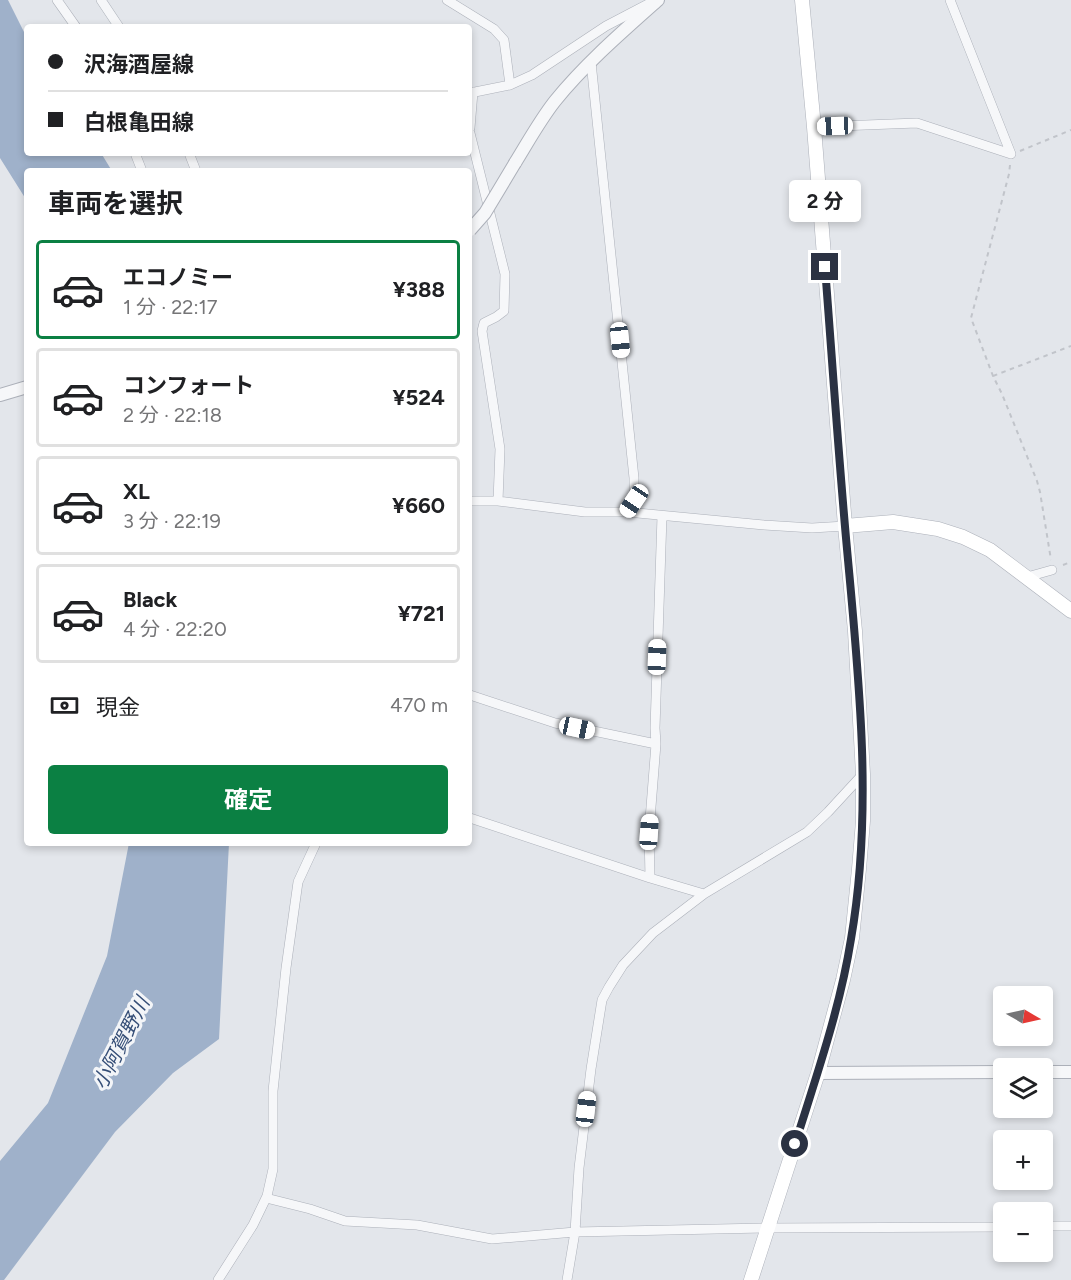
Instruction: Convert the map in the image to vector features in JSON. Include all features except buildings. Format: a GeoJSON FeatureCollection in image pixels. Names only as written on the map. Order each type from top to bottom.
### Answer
{"type":"FeatureCollection","features":[{"type":"Feature","properties":{"kind":"main road"},"geometry":{"type":"LineString","coordinates":[[750,1280],[818,1073],[843,980],[852,938],[863,821],[863,774],[855,631],[802,0]]}},
{"type":"Feature","properties":{"kind":"main road"},"geometry":{"type":"LineString","coordinates":[[845,526],[893,522],[938,529],[963,537],[990,550],[1071,611]]}},
{"type":"Feature","properties":{"kind":"street"},"geometry":{"type":"LineString","coordinates":[[57,0],[74,24]]}},
{"type":"Feature","properties":{"kind":"street"},"geometry":{"type":"LineString","coordinates":[[101,0],[116,24]]}},
{"type":"Feature","properties":{"kind":"street"},"geometry":{"type":"LineString","coordinates":[[447,0],[494,29],[504,40],[510,86]]}},
{"type":"Feature","properties":{"kind":"street"},"geometry":{"type":"LineString","coordinates":[[472,92],[510,86],[532,75],[606,26],[657,0]]}},
{"type":"Feature","properties":{"kind":"street"},"geometry":{"type":"LineString","coordinates":[[472,228],[485,213],[555,101],[591,62],[657,0]]}},
{"type":"Feature","properties":{"kind":"street"},"geometry":{"type":"LineString","coordinates":[[950,0],[1011,154]]}},
{"type":"Feature","properties":{"kind":"street"},"geometry":{"type":"LineString","coordinates":[[591,62],[634,478],[634,501],[627,512]]}},
{"type":"Feature","properties":{"kind":"street"},"geometry":{"type":"LineString","coordinates":[[814,127],[917,123],[1011,154]]}},
{"type":"Feature","properties":{"kind":"street"},"geometry":{"type":"LineString","coordinates":[[472,142],[505,274],[504,311],[484,323],[482,331],[500,449],[498,501]]}},
{"type":"Feature","properties":{"kind":"street"},"geometry":{"type":"LineString","coordinates":[[0,395],[24,388]]}},
{"type":"Feature","properties":{"kind":"street"},"geometry":{"type":"LineString","coordinates":[[472,501],[498,501],[585,512],[627,512],[764,525],[812,528],[845,526]]}},
{"type":"Feature","properties":{"kind":"street"},"geometry":{"type":"LineString","coordinates":[[650,878],[649,832],[656,744],[662,516]]}},
{"type":"Feature","properties":{"kind":"street"},"geometry":{"type":"LineString","coordinates":[[1027,577],[1052,570]]}},
{"type":"Feature","properties":{"kind":"street"},"geometry":{"type":"LineString","coordinates":[[472,696],[555,723],[656,744]]}},
{"type":"Feature","properties":{"kind":"street"},"geometry":{"type":"LineString","coordinates":[[567,1280],[591,1069],[602,1000],[623,965],[653,933],[704,894],[807,832],[863,774]]}},
{"type":"Feature","properties":{"kind":"street"},"geometry":{"type":"LineString","coordinates":[[472,819],[704,894]]}},
{"type":"Feature","properties":{"kind":"street"},"geometry":{"type":"LineString","coordinates":[[218,1280],[253,1225],[266,1198],[273,1169],[273,1091],[289,947],[298,882],[315,846]]}},
{"type":"Feature","properties":{"kind":"street"},"geometry":{"type":"LineString","coordinates":[[818,1073],[993,1072]]}},
{"type":"Feature","properties":{"kind":"street"},"geometry":{"type":"LineString","coordinates":[[1053,1072],[1071,1072]]}},
{"type":"Feature","properties":{"kind":"street"},"geometry":{"type":"LineString","coordinates":[[266,1198],[345,1221],[417,1225],[492,1239],[574,1232],[993,1227]]}},
{"type":"Feature","properties":{"kind":"street"},"geometry":{"type":"LineString","coordinates":[[1053,1226],[1071,1226]]}},
{"type":"Feature","properties":{"kind":"path"},"geometry":{"type":"LineString","coordinates":[[1052,570],[1037,481],[971,318],[1009,174],[1011,154],[1071,130]]}},
{"type":"Feature","properties":{"kind":"path"},"geometry":{"type":"LineString","coordinates":[[993,376],[1071,346]]}},
{"type":"Feature","properties":{"kind":"water"},"geometry":{"type":"Polygon","coordinates":[[[0,0],[8,0],[24,32],[24,156],[103,156],[110,168],[24,168],[24,196],[0,158],[0,0]]]}},
{"type":"Feature","properties":{"kind":"water","name":"小阿賀野川"},"geometry":{"type":"Polygon","coordinates":[[[128,846],[229,846],[219,1039],[173,1073],[115,1132],[4,1280],[0,1280],[0,1161],[48,1103],[107,956],[128,846]]]}},
{"type":"Feature","properties":{"kind":"route"},"geometry":{"type":"LineString","coordinates":[[795,1144],[818,1073],[852,938],[863,821],[863,774],[855,631],[825,267]]}}]}
